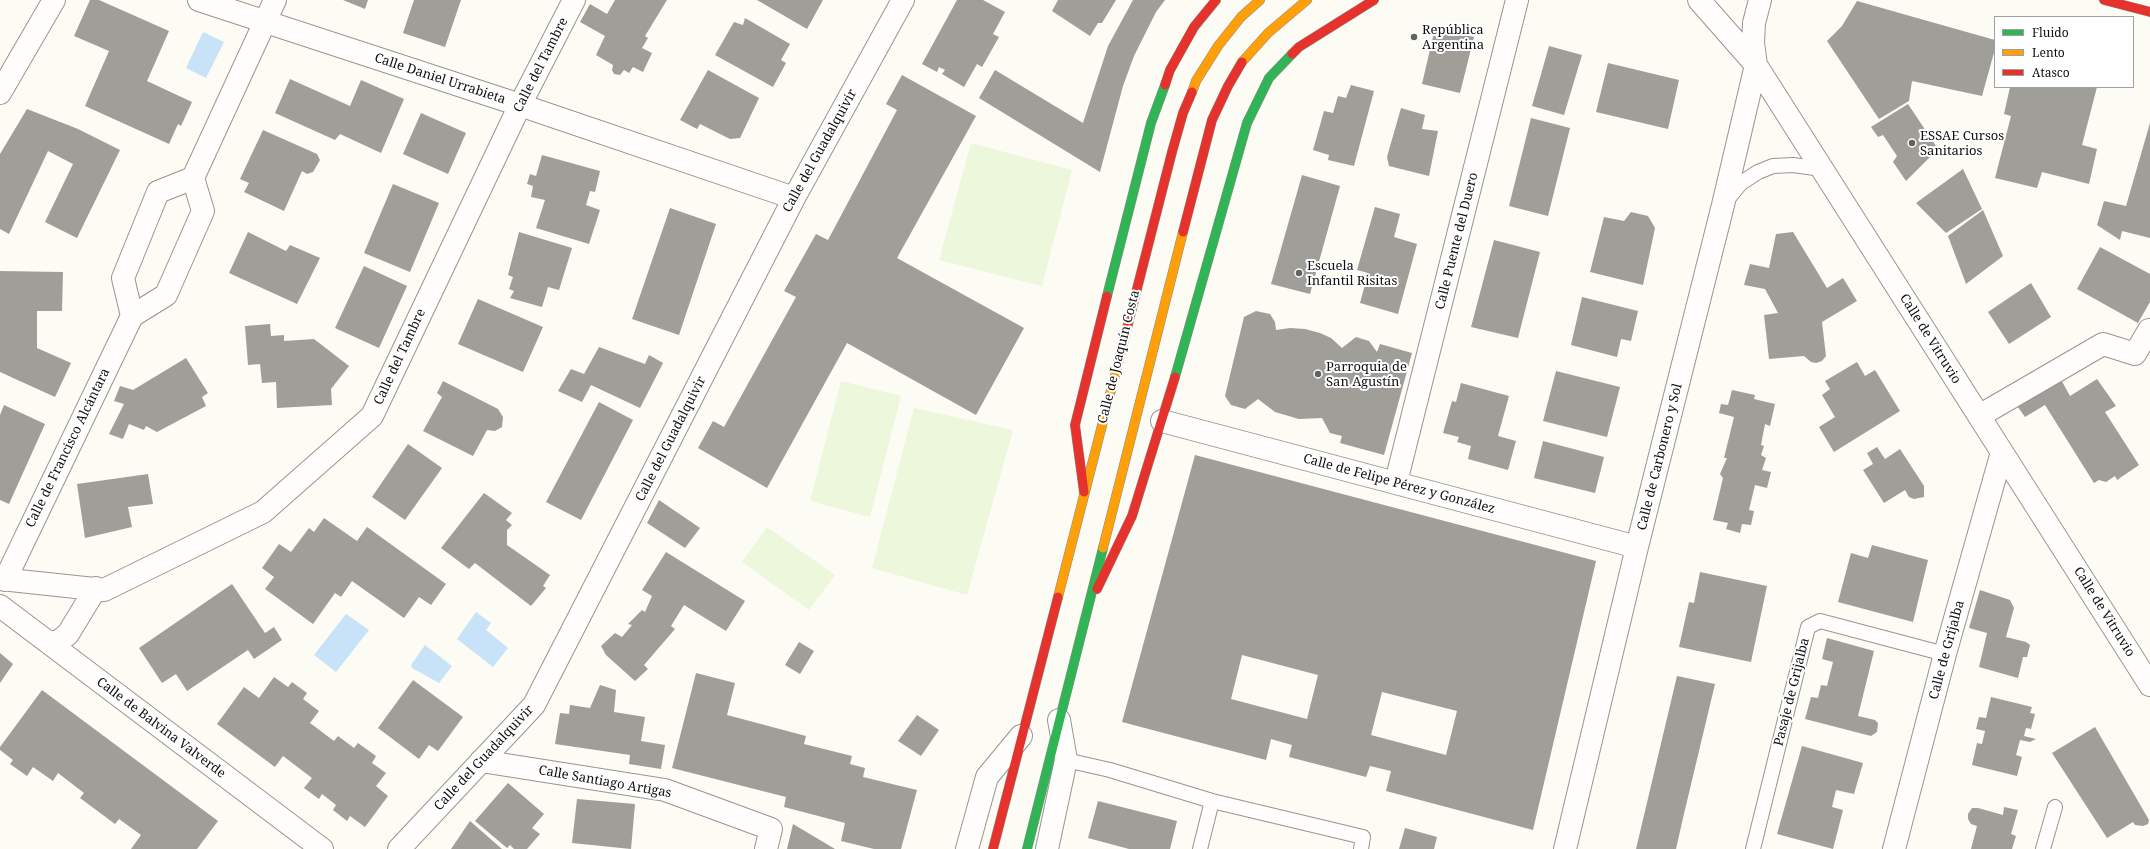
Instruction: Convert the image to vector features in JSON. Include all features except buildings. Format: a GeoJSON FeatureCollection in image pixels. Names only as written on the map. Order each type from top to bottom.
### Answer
{"type":"FeatureCollection","features":[{"type":"Feature","properties":{"kind":"main road"},"geometry":{"type":"LineString","coordinates":[[1084,492],[1075,425],[1151,123],[1170,70],[1194,27],[1216,0]]}},
{"type":"Feature","properties":{"kind":"main road","name":"Calle de Joaquín Costa"},"geometry":{"type":"LineString","coordinates":[[993,849],[1183,113],[1196,81],[1218,46],[1241,17],[1260,0]]}},
{"type":"Feature","properties":{"kind":"main road"},"geometry":{"type":"LineString","coordinates":[[1027,849],[1212,120],[1228,86],[1244,59],[1268,33],[1307,0]]}},
{"type":"Feature","properties":{"kind":"main road"},"geometry":{"type":"LineString","coordinates":[[1090,603],[1116,553],[1132,516],[1162,421],[1247,123],[1269,78],[1299,47],[1374,0]]}},
{"type":"Feature","properties":{"kind":"main road"},"geometry":{"type":"LineString","coordinates":[[2104,0],[2150,12]]}},
{"type":"Feature","properties":{"kind":"street"},"geometry":{"type":"LineString","coordinates":[[0,93],[54,0]]}},
{"type":"Feature","properties":{"kind":"street","name":"Calle Daniel Urrabieta"},"geometry":{"type":"LineString","coordinates":[[199,0],[520,105],[794,198]]}},
{"type":"Feature","properties":{"kind":"street"},"geometry":{"type":"LineString","coordinates":[[193,178],[158,192],[123,278],[132,316],[166,295],[203,211],[193,178],[275,0]]}},
{"type":"Feature","properties":{"kind":"street","name":"Calle del Tambre"},"geometry":{"type":"LineString","coordinates":[[3,580],[96,588],[104,590],[263,512],[372,416],[520,105],[574,0]]}},
{"type":"Feature","properties":{"kind":"street","name":"Calle del Guadalquivir"},"geometry":{"type":"LineString","coordinates":[[399,849],[534,705],[794,198],[903,0]]}},
{"type":"Feature","properties":{"kind":"street","name":"Calle Puente del Duero"},"geometry":{"type":"LineString","coordinates":[[1396,482],[1517,0]]}},
{"type":"Feature","properties":{"kind":"street","name":"Calle de Vitruvio"},"geometry":{"type":"LineString","coordinates":[[1699,0],[1756,65],[2150,685]]}},
{"type":"Feature","properties":{"kind":"street"},"geometry":{"type":"LineString","coordinates":[[1756,65],[1753,43],[1754,23],[1760,0]]}},
{"type":"Feature","properties":{"kind":"street","name":"Calle de Carbonero y Sol"},"geometry":{"type":"LineString","coordinates":[[1565,849],[1637,547],[1723,205],[1756,65]]}},
{"type":"Feature","properties":{"kind":"street","name":"Calle de Francisco Alcántara"},"geometry":{"type":"LineString","coordinates":[[3,580],[132,316]]}},
{"type":"Feature","properties":{"kind":"street"},"geometry":{"type":"LineString","coordinates":[[1979,416],[2103,344],[2135,354],[2148,330]]}},
{"type":"Feature","properties":{"kind":"street","name":"Calle de Felipe Pérez y González"},"geometry":{"type":"LineString","coordinates":[[1162,421],[1637,547]]}},
{"type":"Feature","properties":{"kind":"street","name":"Calle de Grijalba"},"geometry":{"type":"LineString","coordinates":[[1894,849],[1945,654],[2002,452]]}},
{"type":"Feature","properties":{"kind":"street"},"geometry":{"type":"LineString","coordinates":[[49,643],[68,634],[96,588]]}},
{"type":"Feature","properties":{"kind":"street","name":"Calle de Balvina Valverde"},"geometry":{"type":"LineString","coordinates":[[0,606],[322,849]]}},
{"type":"Feature","properties":{"kind":"street"},"geometry":{"type":"LineString","coordinates":[[1047,849],[1066,760],[1059,720]]}},
{"type":"Feature","properties":{"kind":"street","name":"Calle de Joaquín Costa"},"geometry":{"type":"LineString","coordinates":[[967,849],[987,777],[1021,736]]}},
{"type":"Feature","properties":{"kind":"street","name":"Calle Santiago Artigas"},"geometry":{"type":"LineString","coordinates":[[481,761],[665,790],[768,839]]}},
{"type":"Feature","properties":{"kind":"lane"},"geometry":{"type":"LineString","coordinates":[[1723,205],[1741,184],[1758,172],[1773,166],[1793,165],[1822,169]]}},
{"type":"Feature","properties":{"kind":"lane","name":"Pasaje de Grijalba"},"geometry":{"type":"LineString","coordinates":[[1752,849],[1808,627],[1820,621],[1945,654]]}},
{"type":"Feature","properties":{"kind":"lane"},"geometry":{"type":"LineString","coordinates":[[1066,760],[1110,770],[1212,801],[1364,837],[1361,849]]}},
{"type":"Feature","properties":{"kind":"lane"},"geometry":{"type":"LineString","coordinates":[[1200,849],[1212,801]]}},
{"type":"Feature","properties":{"kind":"lane"},"geometry":{"type":"LineString","coordinates":[[2043,849],[2055,807]]}},
{"type":"Feature","properties":{"kind":"green space"},"geometry":{"type":"Polygon","coordinates":[[[971,143],[1072,170],[1042,286],[939,260],[971,143]]]}},
{"type":"Feature","properties":{"kind":"green space"},"geometry":{"type":"Polygon","coordinates":[[[841,381],[901,396],[870,517],[810,501],[841,381]]]}},
{"type":"Feature","properties":{"kind":"green space"},"geometry":{"type":"Polygon","coordinates":[[[914,408],[1013,430],[967,595],[872,568],[914,408]]]}},
{"type":"Feature","properties":{"kind":"green space"},"geometry":{"type":"Polygon","coordinates":[[[767,527],[835,575],[809,610],[742,562],[767,527]]]}},
{"type":"Feature","properties":{"kind":"water"},"geometry":{"type":"Polygon","coordinates":[[[203,32],[224,42],[206,78],[186,68],[203,32]]]}},
{"type":"Feature","properties":{"kind":"water"},"geometry":{"type":"Polygon","coordinates":[[[476,612],[491,623],[486,630],[508,648],[493,667],[457,639],[476,612]]]}},
{"type":"Feature","properties":{"kind":"water"},"geometry":{"type":"Polygon","coordinates":[[[346,614],[369,630],[336,672],[314,655],[346,614]]]}},
{"type":"Feature","properties":{"kind":"water"},"geometry":{"type":"Polygon","coordinates":[[[425,645],[452,666],[439,683],[412,668],[411,665],[425,645]]]}},
{"type":"Feature","properties":{"kind":"traffic: fast"},"geometry":{"type":"LineString","coordinates":[[1175,377],[1247,123],[1269,78],[1292,54]]}},
{"type":"Feature","properties":{"kind":"traffic: fast"},"geometry":{"type":"LineString","coordinates":[[1107,296],[1151,123],[1165,85]]}},
{"type":"Feature","properties":{"kind":"traffic: fast"},"geometry":{"type":"LineString","coordinates":[[1027,849],[1103,548]]}},
{"type":"Feature","properties":{"kind":"traffic: slow"},"geometry":{"type":"LineString","coordinates":[[1192,92],[1196,81],[1218,46],[1241,17],[1260,0]]}},
{"type":"Feature","properties":{"kind":"traffic: slow"},"geometry":{"type":"LineString","coordinates":[[1242,62],[1268,33],[1307,0]]}},
{"type":"Feature","properties":{"kind":"traffic: slow"},"geometry":{"type":"LineString","coordinates":[[1103,548],[1183,232]]}},
{"type":"Feature","properties":{"kind":"traffic: slow"},"geometry":{"type":"LineString","coordinates":[[1058,597],[1128,324]]}},
{"type":"Feature","properties":{"kind":"traffic: jam"},"geometry":{"type":"LineString","coordinates":[[1165,85],[1170,70],[1194,27],[1216,0]]}},
{"type":"Feature","properties":{"kind":"traffic: jam"},"geometry":{"type":"LineString","coordinates":[[1292,54],[1299,47],[1374,0]]}},
{"type":"Feature","properties":{"kind":"traffic: jam"},"geometry":{"type":"LineString","coordinates":[[2104,0],[2150,12]]}},
{"type":"Feature","properties":{"kind":"traffic: jam"},"geometry":{"type":"LineString","coordinates":[[1183,232],[1212,120],[1228,86],[1242,62]]}},
{"type":"Feature","properties":{"kind":"traffic: jam"},"geometry":{"type":"LineString","coordinates":[[1128,324],[1172,152],[1183,113],[1192,92]]}},
{"type":"Feature","properties":{"kind":"traffic: jam"},"geometry":{"type":"LineString","coordinates":[[1084,492],[1075,425],[1107,296]]}},
{"type":"Feature","properties":{"kind":"traffic: jam"},"geometry":{"type":"LineString","coordinates":[[1097,589],[1132,516],[1175,377]]}},
{"type":"Feature","properties":{"kind":"traffic: jam"},"geometry":{"type":"LineString","coordinates":[[993,849],[1058,597]]}},
{"type":"Feature","properties":{"kind":"place","name":"República Argentina"},"geometry":{"type":"Point","coordinates":[1414,37]}},
{"type":"Feature","properties":{"kind":"place","name":"ESSAE Cursos Sanitarios"},"geometry":{"type":"Point","coordinates":[1912,143]}},
{"type":"Feature","properties":{"kind":"place","name":"Escuela Infantil Risitas"},"geometry":{"type":"Point","coordinates":[1299,273]}},
{"type":"Feature","properties":{"kind":"place","name":"Parroquia de San Agustín"},"geometry":{"type":"Point","coordinates":[1318,374]}}]}
